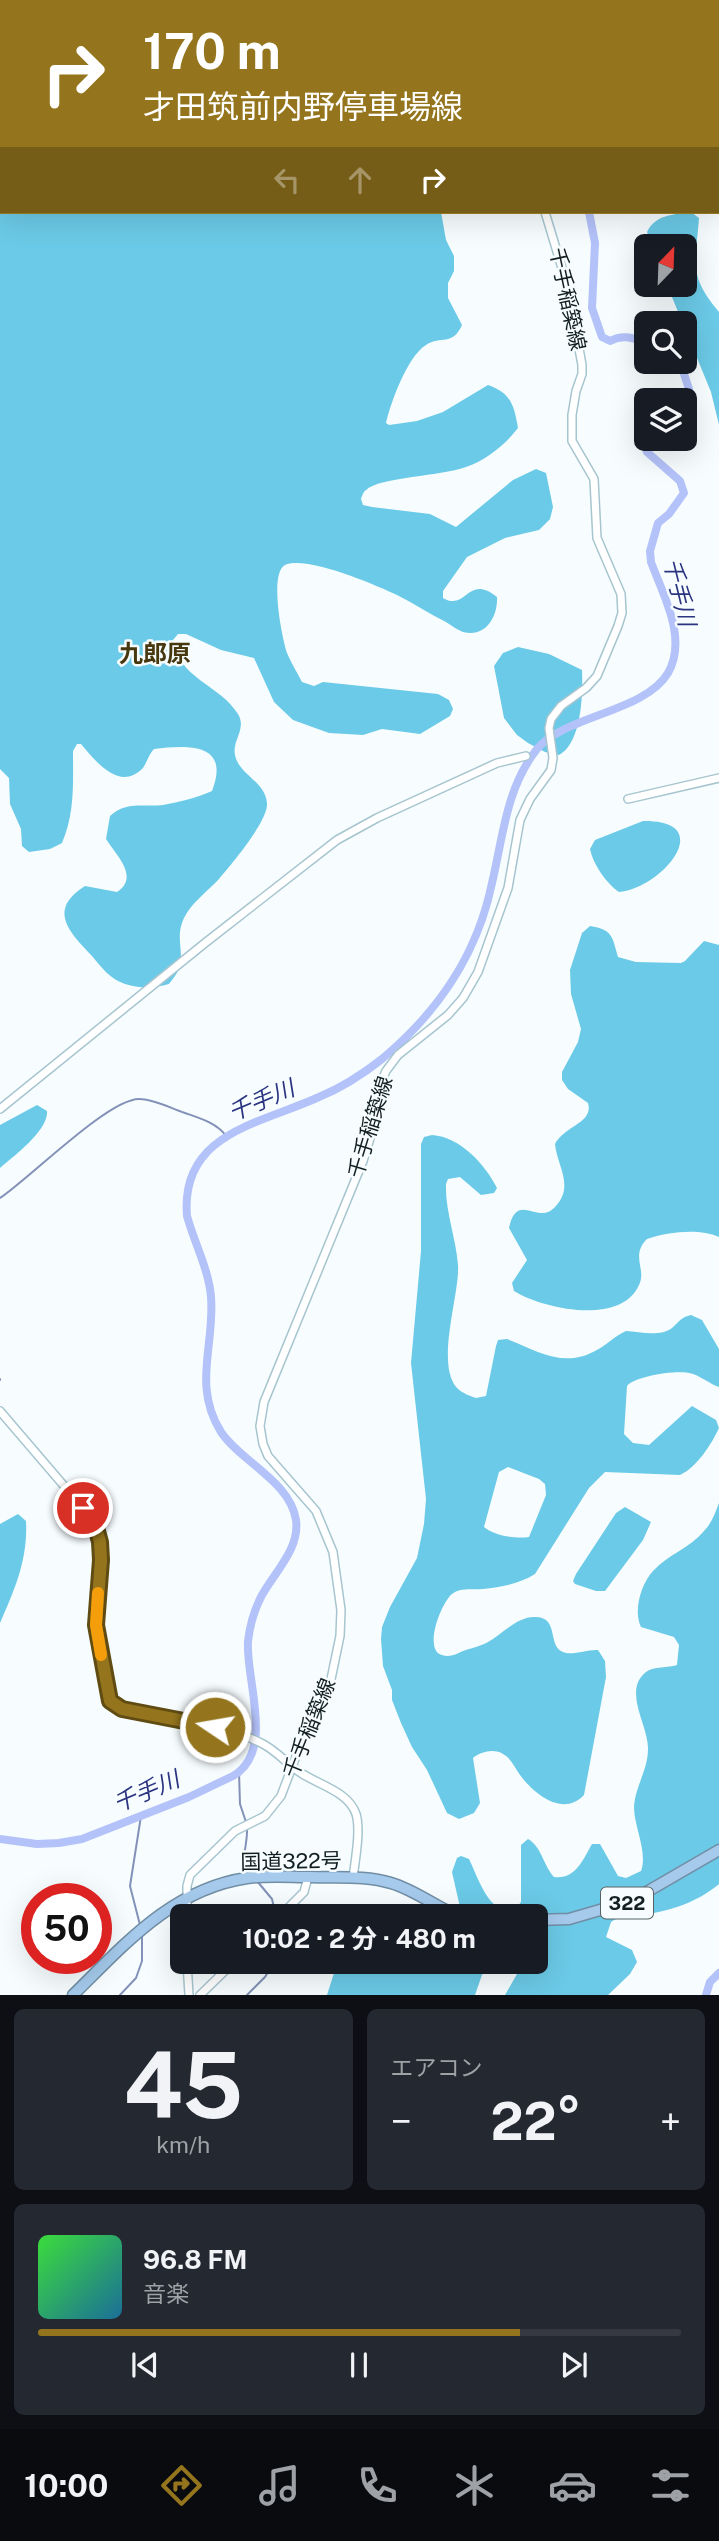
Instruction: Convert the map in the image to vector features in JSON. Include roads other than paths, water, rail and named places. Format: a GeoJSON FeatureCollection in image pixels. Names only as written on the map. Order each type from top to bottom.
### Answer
{"type":"FeatureCollection","features":[{"type":"Feature","properties":{"kind":"highway","name":"322"},"geometry":{"type":"LineString","coordinates":[[548,1920],[569,1919],[631,1901],[719,1850]]}},
{"type":"Feature","properties":{"kind":"highway","name":"国道322号"},"geometry":{"type":"LineString","coordinates":[[73,1995],[162,1912],[215,1885],[262,1877],[381,1880],[396,1884],[435,1904]]}},
{"type":"Feature","properties":{"kind":"main road","name":"千手稲築線"},"geometry":{"type":"LineString","coordinates":[[187,1904],[190,1875],[235,1831],[265,1816],[281,1796],[298,1751],[330,1684],[340,1636],[341,1610],[334,1552],[323,1522],[297,1487],[268,1456],[260,1426],[264,1402],[363,1161],[373,1129],[379,1087],[386,1071],[398,1055],[448,1015],[463,998],[478,972],[508,888],[520,820],[530,799],[551,770],[551,719],[555,712],[597,676],[618,626],[621,594],[597,538],[594,479],[572,441],[572,415],[582,365],[565,276],[546,214]]}},
{"type":"Feature","properties":{"kind":"main road"},"geometry":{"type":"LineString","coordinates":[[0,1109],[337,840],[377,818],[497,763],[527,756]]}},
{"type":"Feature","properties":{"kind":"main road"},"geometry":{"type":"LineString","coordinates":[[628,799],[719,778]]}},
{"type":"Feature","properties":{"kind":"main road"},"geometry":{"type":"LineString","coordinates":[[0,1411],[83,1508],[97,1531],[101,1560],[96,1625],[110,1701],[122,1709],[189,1721],[261,1743],[293,1767],[338,1794],[353,1808],[358,1824],[353,1878]]}},
{"type":"Feature","properties":{"kind":"main road"},"geometry":{"type":"LineString","coordinates":[[292,1904],[304,1892],[308,1877]]}},
{"type":"Feature","properties":{"kind":"main road"},"geometry":{"type":"LineString","coordinates":[[187,1974],[188,1995]]}},
{"type":"Feature","properties":{"kind":"main road"},"geometry":{"type":"LineString","coordinates":[[200,1995],[222,1974]]}},
{"type":"Feature","properties":{"kind":"waterway","name":"千手川"},"geometry":{"type":"LineString","coordinates":[[589,214],[595,243],[592,308],[602,337],[610,341],[623,337],[634,339]]}},
{"type":"Feature","properties":{"kind":"waterway","name":"千手川"},"geometry":{"type":"LineString","coordinates":[[684,374],[689,388]]}},
{"type":"Feature","properties":{"kind":"waterway","name":"千手川"},"geometry":{"type":"LineString","coordinates":[[0,1839],[37,1844],[82,1839],[189,1797],[233,1776],[246,1765],[253,1750],[256,1713],[248,1657],[250,1629],[262,1595],[290,1550],[296,1520],[285,1494],[230,1443],[212,1415],[206,1382],[211,1315],[210,1287],[187,1216],[188,1188],[196,1166],[210,1149],[228,1136],[352,1080],[382,1059],[421,1022],[452,981],[476,935],[492,883],[512,796],[518,780],[537,749],[549,738],[566,729],[642,697],[668,673],[674,660],[675,631],[651,562],[650,551],[658,523],[669,514],[684,493],[680,481],[647,451]]}},
{"type":"Feature","properties":{"kind":"waterway"},"geometry":{"type":"LineString","coordinates":[[0,1198],[89,1125],[125,1102],[139,1099],[156,1102],[207,1121],[226,1136]]}},
{"type":"Feature","properties":{"kind":"waterway"},"geometry":{"type":"LineString","coordinates":[[239,1772],[240,1804],[246,1822]]}},
{"type":"Feature","properties":{"kind":"waterway"},"geometry":{"type":"LineString","coordinates":[[140,1925],[130,1886],[141,1816]]}},
{"type":"Feature","properties":{"kind":"waterway"},"geometry":{"type":"LineString","coordinates":[[247,1828],[244,1856],[248,1873]]}},
{"type":"Feature","properties":{"kind":"waterway"},"geometry":{"type":"LineString","coordinates":[[257,1881],[273,1904]]}},
{"type":"Feature","properties":{"kind":"waterway"},"geometry":{"type":"LineString","coordinates":[[120,1995],[136,1978],[142,1961],[142,1934]]}},
{"type":"Feature","properties":{"kind":"waterway"},"geometry":{"type":"LineString","coordinates":[[706,1995],[710,1982],[719,1973]]}},
{"type":"Feature","properties":{"kind":"waterway"},"geometry":{"type":"LineString","coordinates":[[247,1995],[267,1974]]}},
{"type":"Feature","properties":{"kind":"district","name":"九郎原"},"geometry":{"type":"Point","coordinates":[155,653]}}]}
